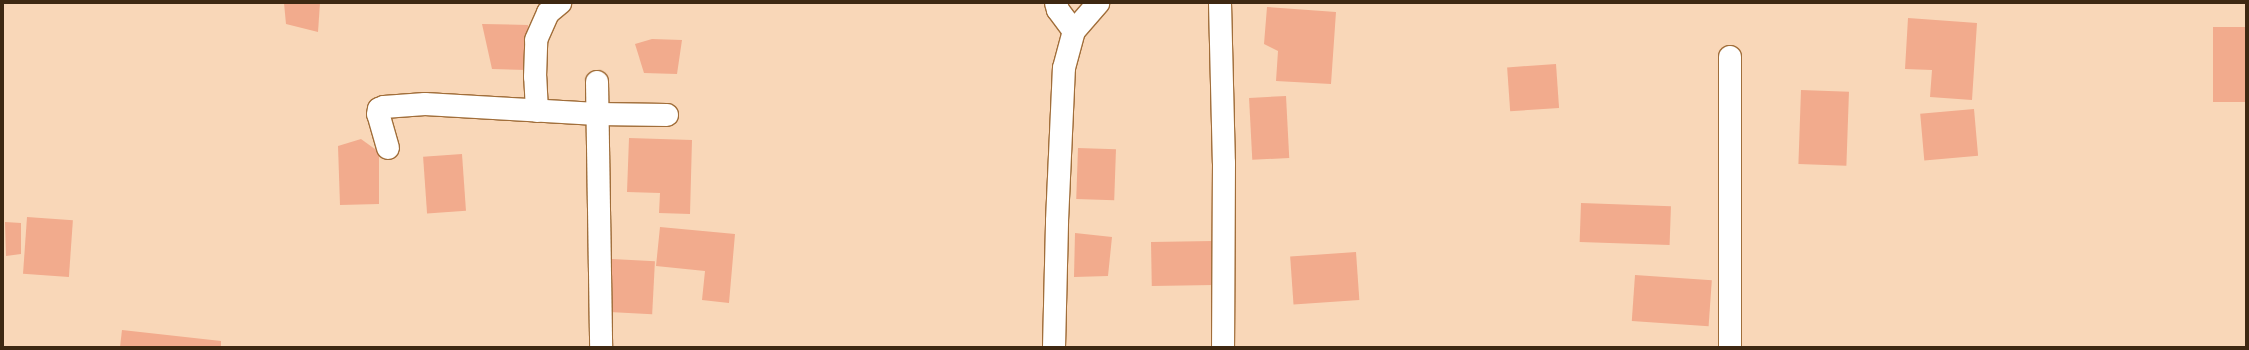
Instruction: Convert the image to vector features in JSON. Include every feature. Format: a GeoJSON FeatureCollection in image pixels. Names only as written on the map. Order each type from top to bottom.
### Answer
{"type":"FeatureCollection","features":[{"type":"Feature","properties":{"kind":"street"},"geometry":{"type":"LineString","coordinates":[[537,111],[535,76],[536,40],[548,13],[560,3]]}},
{"type":"Feature","properties":{"kind":"street"},"geometry":{"type":"LineString","coordinates":[[1056,3],[1058,10],[1074,31]]}},
{"type":"Feature","properties":{"kind":"street"},"geometry":{"type":"LineString","coordinates":[[1054,347],[1057,221],[1064,68],[1074,31],[1098,3]]}},
{"type":"Feature","properties":{"kind":"street"},"geometry":{"type":"LineString","coordinates":[[1220,3],[1224,163],[1222,347]]}},
{"type":"Feature","properties":{"kind":"street"},"geometry":{"type":"LineString","coordinates":[[1730,57],[1730,347]]}},
{"type":"Feature","properties":{"kind":"street"},"geometry":{"type":"LineString","coordinates":[[597,82],[601,347]]}},
{"type":"Feature","properties":{"kind":"street"},"geometry":{"type":"LineString","coordinates":[[388,148],[378,114],[379,109],[384,106],[425,104],[597,114],[667,115]]}},
{"type":"Feature","properties":{"kind":"building"},"geometry":{"type":"Polygon","coordinates":[[[284,3],[320,3],[318,32],[286,24],[284,3]]]}},
{"type":"Feature","properties":{"kind":"building"},"geometry":{"type":"Polygon","coordinates":[[[1267,7],[1336,12],[1331,84],[1276,81],[1278,51],[1264,44],[1267,7]]]}},
{"type":"Feature","properties":{"kind":"building"},"geometry":{"type":"Polygon","coordinates":[[[1908,18],[1977,23],[1972,100],[1930,97],[1932,70],[1905,69],[1908,18]]]}},
{"type":"Feature","properties":{"kind":"building"},"geometry":{"type":"Polygon","coordinates":[[[482,24],[528,25],[526,70],[492,69],[482,24]]]}},
{"type":"Feature","properties":{"kind":"building"},"geometry":{"type":"Polygon","coordinates":[[[2213,27],[2246,27],[2246,102],[2213,102],[2213,27]]]}},
{"type":"Feature","properties":{"kind":"building"},"geometry":{"type":"Polygon","coordinates":[[[652,39],[682,40],[677,74],[644,73],[635,44],[652,39]]]}},
{"type":"Feature","properties":{"kind":"building"},"geometry":{"type":"Polygon","coordinates":[[[1556,64],[1559,108],[1510,111],[1507,67],[1556,64]]]}},
{"type":"Feature","properties":{"kind":"building"},"geometry":{"type":"Polygon","coordinates":[[[1801,90],[1849,92],[1846,166],[1798,164],[1801,90]]]}},
{"type":"Feature","properties":{"kind":"building"},"geometry":{"type":"Polygon","coordinates":[[[1286,96],[1289,158],[1252,160],[1249,98],[1286,96]]]}},
{"type":"Feature","properties":{"kind":"building"},"geometry":{"type":"Polygon","coordinates":[[[1974,109],[1978,156],[1924,161],[1920,114],[1974,109]]]}},
{"type":"Feature","properties":{"kind":"building"},"geometry":{"type":"Polygon","coordinates":[[[629,138],[692,140],[690,214],[659,213],[660,193],[627,192],[629,138]]]}},
{"type":"Feature","properties":{"kind":"building"},"geometry":{"type":"Polygon","coordinates":[[[361,139],[379,152],[379,204],[340,205],[338,146],[361,139]]]}},
{"type":"Feature","properties":{"kind":"building"},"geometry":{"type":"Polygon","coordinates":[[[1078,148],[1116,149],[1114,200],[1076,199],[1078,148]]]}},
{"type":"Feature","properties":{"kind":"building"},"geometry":{"type":"Polygon","coordinates":[[[462,154],[466,211],[427,214],[423,157],[462,154]]]}},
{"type":"Feature","properties":{"kind":"building"},"geometry":{"type":"Polygon","coordinates":[[[1581,203],[1671,206],[1670,245],[1580,242],[1581,203]]]}},
{"type":"Feature","properties":{"kind":"building"},"geometry":{"type":"Polygon","coordinates":[[[27,217],[73,220],[69,277],[23,274],[27,217]]]}},
{"type":"Feature","properties":{"kind":"building"},"geometry":{"type":"Polygon","coordinates":[[[5,222],[21,223],[21,254],[6,256],[5,222]]]}},
{"type":"Feature","properties":{"kind":"building"},"geometry":{"type":"Polygon","coordinates":[[[660,227],[735,234],[729,303],[702,300],[705,271],[656,266],[660,227]]]}},
{"type":"Feature","properties":{"kind":"building"},"geometry":{"type":"Polygon","coordinates":[[[1075,233],[1112,237],[1108,276],[1074,277],[1075,233]]]}},
{"type":"Feature","properties":{"kind":"building"},"geometry":{"type":"Polygon","coordinates":[[[1213,241],[1214,285],[1152,286],[1151,242],[1213,241]]]}},
{"type":"Feature","properties":{"kind":"building"},"geometry":{"type":"Polygon","coordinates":[[[1356,252],[1359,300],[1294,304],[1290,257],[1356,252]]]}},
{"type":"Feature","properties":{"kind":"building"},"geometry":{"type":"Polygon","coordinates":[[[612,259],[655,261],[652,314],[609,312],[612,259]]]}},
{"type":"Feature","properties":{"kind":"building"},"geometry":{"type":"Polygon","coordinates":[[[1635,275],[1712,280],[1709,326],[1632,321],[1635,275]]]}},
{"type":"Feature","properties":{"kind":"building"},"geometry":{"type":"Polygon","coordinates":[[[122,330],[221,341],[221,347],[120,347],[122,330]]]}}]}
